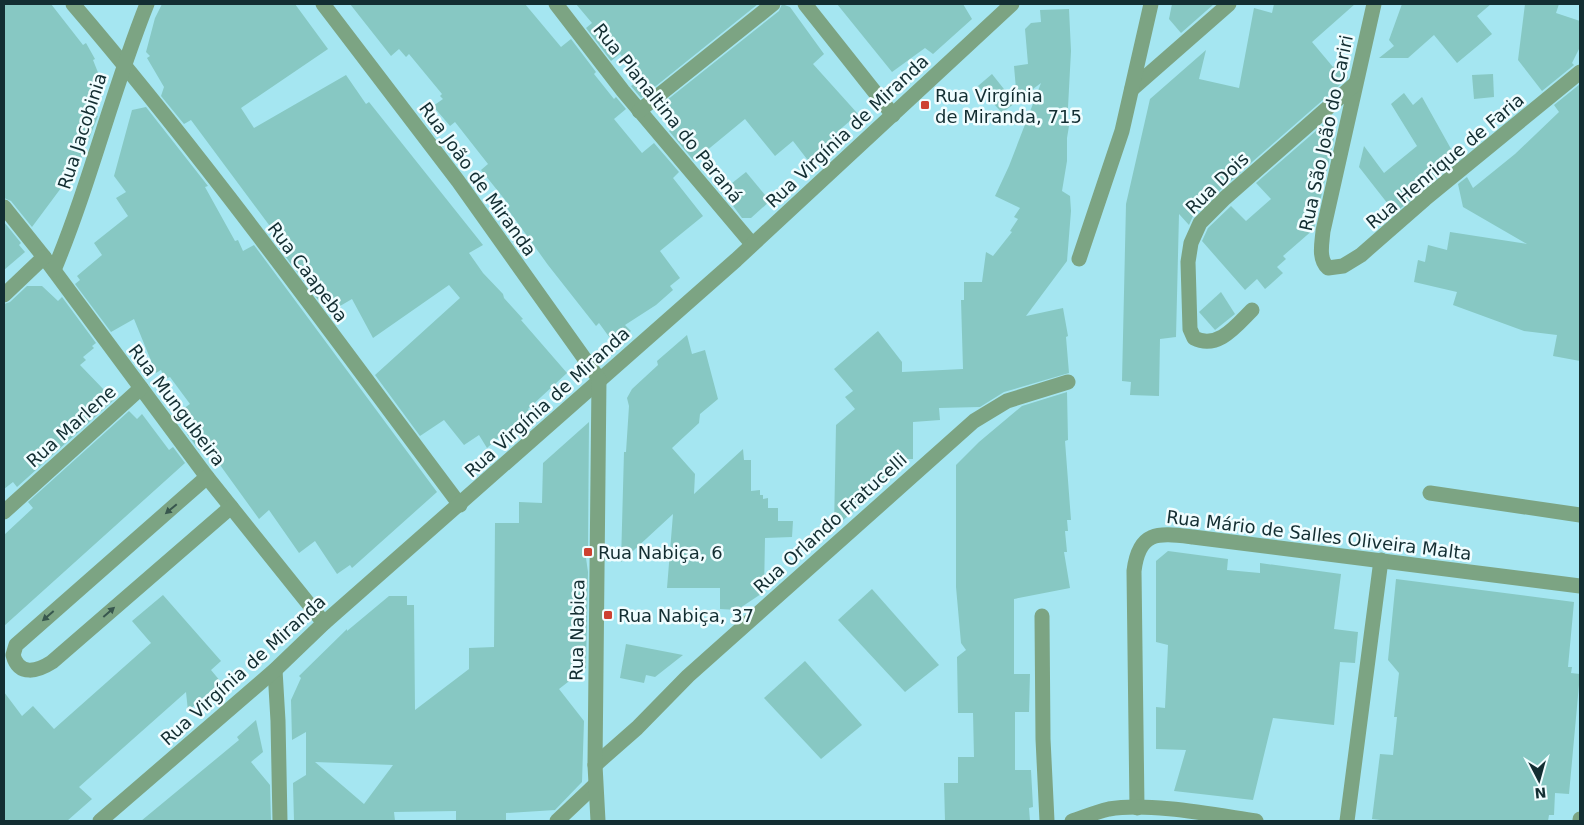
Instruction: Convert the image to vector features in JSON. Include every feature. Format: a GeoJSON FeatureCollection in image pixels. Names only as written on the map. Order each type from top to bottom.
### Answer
{"type":"FeatureCollection","features":[{"type":"Feature","properties":{"kind":"street","name":"Rua Caapeba"},"geometry":{"type":"LineString","coordinates":[[73,4],[124,63],[460,505]]}},
{"type":"Feature","properties":{"kind":"street","name":"Rua Jacobinia"},"geometry":{"type":"LineString","coordinates":[[54,270],[69,236],[124,63],[147,4]]}},
{"type":"Feature","properties":{"kind":"street","name":"Rua João de Miranda"},"geometry":{"type":"LineString","coordinates":[[322,4],[458,181],[599,379]]}},
{"type":"Feature","properties":{"kind":"street","name":"Rua Planaltina do Paraná"},"geometry":{"type":"LineString","coordinates":[[556,4],[640,112],[752,244]]}},
{"type":"Feature","properties":{"kind":"street"},"geometry":{"type":"LineString","coordinates":[[640,112],[773,4]]}},
{"type":"Feature","properties":{"kind":"street"},"geometry":{"type":"LineString","coordinates":[[805,4],[892,115]]}},
{"type":"Feature","properties":{"kind":"street","name":"Rua Virgínia de Miranda"},"geometry":{"type":"LineString","coordinates":[[100,821],[275,670],[324,623],[460,505],[752,244],[1012,4]]}},
{"type":"Feature","properties":{"kind":"street"},"geometry":{"type":"LineString","coordinates":[[1079,259],[1122,131],[1151,4]]}},
{"type":"Feature","properties":{"kind":"street"},"geometry":{"type":"LineString","coordinates":[[1132,89],[1228,4]]}},
{"type":"Feature","properties":{"kind":"street","name":"Rua São João do Cariri"},"geometry":{"type":"LineString","coordinates":[[1328,268],[1322,258],[1323,231],[1374,4]]}},
{"type":"Feature","properties":{"kind":"street","name":"Rua Henrique de Faria"},"geometry":{"type":"LineString","coordinates":[[1328,268],[1343,266],[1361,255],[1425,199],[1580,72]]}},
{"type":"Feature","properties":{"kind":"street","name":"Rua Dois"},"geometry":{"type":"LineString","coordinates":[[1252,310],[1215,341],[1203,342],[1191,335],[1188,262],[1194,233],[1200,223],[1225,198],[1355,84]]}},
{"type":"Feature","properties":{"kind":"street","name":"Rua Mungubeira"},"geometry":{"type":"LineString","coordinates":[[4,206],[54,270],[207,477],[324,623]]}},
{"type":"Feature","properties":{"kind":"street"},"geometry":{"type":"LineString","coordinates":[[4,296],[44,257]]}},
{"type":"Feature","properties":{"kind":"street","name":"Rua Nabica"},"geometry":{"type":"LineString","coordinates":[[598,821],[595,765],[599,379]]}},
{"type":"Feature","properties":{"kind":"street","name":"Rua Orlando Fratucelli"},"geometry":{"type":"LineString","coordinates":[[595,765],[637,728],[688,676],[974,421],[1007,401],[1068,382]]}},
{"type":"Feature","properties":{"kind":"street","name":"Rua Marlene"},"geometry":{"type":"LineString","coordinates":[[4,512],[141,388]]}},
{"type":"Feature","properties":{"kind":"street"},"geometry":{"type":"LineString","coordinates":[[207,477],[22,638],[13,650],[14,661],[22,669],[36,670],[52,662],[231,507]]}},
{"type":"Feature","properties":{"kind":"street"},"geometry":{"type":"LineString","coordinates":[[1430,493],[1580,515]]}},
{"type":"Feature","properties":{"kind":"street","name":"Rua Mário de Salles Oliveira Malta"},"geometry":{"type":"LineString","coordinates":[[1136,808],[1134,571],[1136,555],[1145,540],[1165,534],[1580,586]]}},
{"type":"Feature","properties":{"kind":"street"},"geometry":{"type":"LineString","coordinates":[[1347,821],[1381,560]]}},
{"type":"Feature","properties":{"kind":"street"},"geometry":{"type":"LineString","coordinates":[[1042,616],[1043,739],[1047,821]]}},
{"type":"Feature","properties":{"kind":"street"},"geometry":{"type":"LineString","coordinates":[[275,670],[280,821]]}},
{"type":"Feature","properties":{"kind":"street"},"geometry":{"type":"LineString","coordinates":[[557,821],[595,784]]}},
{"type":"Feature","properties":{"kind":"street"},"geometry":{"type":"LineString","coordinates":[[1072,821],[1110,809],[1136,808],[1190,812],[1256,821]]}},
{"type":"Feature","properties":{"kind":"building"},"geometry":{"type":"Polygon","coordinates":[[[4,4],[51,4],[83,45],[86,43],[95,59],[93,60],[99,75],[85,111],[98,116],[69,189],[64,184],[32,227],[11,201],[4,198],[4,4]]]}},
{"type":"Feature","properties":{"kind":"building"},"geometry":{"type":"Polygon","coordinates":[[[162,4],[295,4],[328,49],[241,108],[254,128],[346,75],[366,104],[369,102],[483,245],[469,253],[483,273],[523,319],[521,320],[567,373],[528,409],[533,415],[518,427],[515,423],[487,448],[479,435],[464,445],[444,420],[420,436],[375,375],[460,298],[449,285],[373,338],[352,299],[328,313],[270,236],[275,233],[191,120],[184,124],[161,96],[164,87],[147,58],[150,56],[146,52],[155,18],[162,4]]]}},
{"type":"Feature","properties":{"kind":"building"},"geometry":{"type":"Polygon","coordinates":[[[350,4],[525,4],[561,47],[571,39],[596,72],[594,74],[614,99],[616,97],[626,109],[614,119],[642,153],[654,143],[679,172],[673,178],[703,216],[660,251],[680,278],[670,286],[673,290],[656,305],[625,325],[631,331],[615,345],[599,323],[596,326],[548,265],[507,208],[510,206],[481,170],[488,164],[455,122],[450,126],[433,106],[443,99],[440,96],[442,94],[409,54],[406,57],[399,49],[391,56],[350,4]]]}},
{"type":"Feature","properties":{"kind":"building"},"geometry":{"type":"Polygon","coordinates":[[[576,4],[758,4],[641,98],[631,86],[640,79],[620,54],[611,61],[586,28],[592,23],[576,4]]]}},
{"type":"Feature","properties":{"kind":"building"},"geometry":{"type":"Polygon","coordinates":[[[782,4],[790,7],[824,54],[813,64],[858,114],[836,133],[839,137],[810,163],[793,141],[775,156],[745,119],[694,161],[669,131],[672,128],[657,108],[779,11],[782,4]]]}},
{"type":"Feature","properties":{"kind":"building"},"geometry":{"type":"Polygon","coordinates":[[[837,4],[963,4],[972,19],[933,54],[925,48],[892,72],[837,4]]]}},
{"type":"Feature","properties":{"kind":"building"},"geometry":{"type":"Polygon","coordinates":[[[1172,4],[1214,4],[1181,33],[1169,19],[1172,4]]]}},
{"type":"Feature","properties":{"kind":"building"},"geometry":{"type":"Polygon","coordinates":[[[1274,4],[1355,4],[1312,42],[1333,67],[1338,63],[1348,75],[1348,78],[1219,191],[1193,216],[1189,225],[1179,214],[1176,337],[1160,339],[1159,396],[1130,395],[1131,382],[1122,381],[1126,204],[1150,99],[1206,50],[1199,79],[1239,88],[1254,8],[1272,13],[1274,4]]]}},
{"type":"Feature","properties":{"kind":"building"},"geometry":{"type":"Polygon","coordinates":[[[1402,4],[1491,4],[1477,16],[1492,34],[1457,63],[1434,35],[1408,58],[1379,58],[1394,46],[1389,40],[1402,4]]]}},
{"type":"Feature","properties":{"kind":"building"},"geometry":{"type":"Polygon","coordinates":[[[1525,4],[1559,4],[1556,13],[1580,21],[1580,47],[1572,63],[1574,65],[1542,91],[1518,60],[1525,4]]]}},
{"type":"Feature","properties":{"kind":"building"},"geometry":{"type":"Polygon","coordinates":[[[1069,9],[1071,51],[1067,126],[1069,126],[1067,161],[1062,191],[1070,196],[1071,211],[1067,261],[1026,316],[1063,308],[1068,336],[1066,337],[1069,373],[1004,392],[980,407],[939,408],[940,420],[913,422],[913,459],[900,459],[899,472],[834,528],[836,425],[855,409],[845,397],[853,391],[834,369],[878,331],[902,362],[902,372],[963,369],[961,300],[964,300],[964,282],[982,282],[986,252],[993,256],[1012,232],[1010,231],[1018,219],[1014,217],[1020,208],[995,196],[1009,166],[1041,83],[1017,101],[1014,66],[1028,64],[1025,29],[1031,23],[1041,22],[1040,10],[1069,9]]]}},
{"type":"Feature","properties":{"kind":"building"},"geometry":{"type":"Polygon","coordinates":[[[992,74],[1015,103],[1002,113],[978,86],[992,74]]]}},
{"type":"Feature","properties":{"kind":"building"},"geometry":{"type":"Polygon","coordinates":[[[1493,74],[1494,97],[1474,99],[1472,75],[1493,74]]]}},
{"type":"Feature","properties":{"kind":"building"},"geometry":{"type":"Polygon","coordinates":[[[1580,84],[1580,361],[1553,356],[1557,335],[1524,331],[1453,305],[1457,292],[1414,282],[1418,260],[1425,262],[1428,245],[1447,250],[1450,232],[1527,244],[1463,207],[1458,184],[1467,177],[1473,188],[1515,154],[1559,112],[1554,105],[1580,84]]]}},
{"type":"Feature","properties":{"kind":"building"},"geometry":{"type":"Polygon","coordinates":[[[1404,93],[1413,105],[1422,97],[1455,156],[1445,171],[1395,213],[1359,167],[1364,146],[1384,173],[1417,146],[1391,104],[1404,93]]]}},
{"type":"Feature","properties":{"kind":"building"},"geometry":{"type":"Polygon","coordinates":[[[146,107],[208,186],[205,187],[235,241],[238,240],[243,251],[254,245],[437,492],[352,568],[350,565],[337,574],[315,541],[299,553],[269,510],[259,519],[207,447],[204,445],[199,450],[187,434],[193,428],[180,411],[190,404],[170,377],[165,379],[161,370],[156,373],[134,319],[111,332],[75,284],[80,280],[77,276],[102,255],[94,243],[128,216],[116,198],[126,192],[114,176],[132,110],[146,107]]]}},
{"type":"Feature","properties":{"kind":"building"},"geometry":{"type":"Polygon","coordinates":[[[1325,123],[1335,134],[1314,229],[1283,256],[1286,259],[1277,267],[1283,273],[1273,282],[1265,289],[1257,279],[1245,290],[1202,241],[1208,228],[1231,206],[1246,221],[1271,199],[1256,183],[1325,123]]]}},
{"type":"Feature","properties":{"kind":"building"},"geometry":{"type":"Polygon","coordinates":[[[746,172],[770,201],[751,218],[742,218],[722,191],[746,172]]]}},
{"type":"Feature","properties":{"kind":"building"},"geometry":{"type":"Polygon","coordinates":[[[4,222],[21,243],[19,245],[25,252],[4,270],[4,222]]]}},
{"type":"Feature","properties":{"kind":"building"},"geometry":{"type":"Polygon","coordinates":[[[27,286],[42,286],[58,301],[62,297],[96,343],[92,346],[94,348],[83,357],[86,360],[80,365],[107,393],[109,391],[116,398],[17,487],[13,482],[4,489],[4,304],[10,302],[27,286]]]}},
{"type":"Feature","properties":{"kind":"building"},"geometry":{"type":"Polygon","coordinates":[[[1221,292],[1235,314],[1215,330],[1199,312],[1221,292]]]}},
{"type":"Feature","properties":{"kind":"building"},"geometry":{"type":"Polygon","coordinates":[[[687,335],[692,354],[705,350],[718,399],[700,414],[699,423],[672,448],[695,474],[694,494],[743,449],[744,460],[751,460],[751,491],[760,490],[760,495],[763,495],[763,499],[768,498],[768,508],[778,508],[778,521],[793,521],[792,537],[765,538],[764,592],[737,610],[720,609],[720,588],[667,588],[673,514],[621,562],[624,452],[626,452],[629,406],[627,398],[632,389],[658,365],[657,361],[687,335]]]}},
{"type":"Feature","properties":{"kind":"building"},"geometry":{"type":"Polygon","coordinates":[[[1067,392],[1068,440],[1065,441],[1071,520],[1067,520],[1068,531],[1065,531],[1067,552],[1064,552],[1070,588],[1014,599],[1014,674],[1030,674],[1029,712],[1015,712],[1015,770],[1031,770],[1033,807],[1029,808],[1030,821],[945,821],[944,783],[958,783],[958,757],[974,757],[973,713],[958,713],[957,657],[966,650],[961,643],[956,587],[956,465],[979,442],[1022,406],[1067,392]]]}},
{"type":"Feature","properties":{"kind":"building"},"geometry":{"type":"Polygon","coordinates":[[[129,411],[137,419],[142,414],[169,450],[173,447],[185,463],[4,626],[4,535],[33,508],[28,502],[129,411]]]}},
{"type":"Feature","properties":{"kind":"building"},"geometry":{"type":"Polygon","coordinates":[[[589,422],[588,549],[585,551],[588,572],[586,668],[559,689],[584,721],[582,782],[555,810],[506,813],[506,821],[456,821],[456,811],[394,812],[395,821],[294,821],[293,783],[306,775],[306,732],[292,740],[291,700],[301,678],[299,676],[347,629],[347,631],[389,596],[407,596],[407,605],[414,605],[415,710],[469,669],[469,648],[494,647],[495,523],[519,523],[519,502],[542,503],[543,463],[589,422]],[[315,762],[364,804],[393,765],[315,762]]]}},
{"type":"Feature","properties":{"kind":"building"},"geometry":{"type":"Polygon","coordinates":[[[1168,551],[1228,559],[1227,570],[1260,573],[1260,563],[1341,574],[1334,629],[1358,632],[1355,663],[1340,662],[1334,725],[1273,718],[1253,800],[1174,791],[1186,750],[1156,749],[1156,707],[1165,708],[1168,645],[1156,642],[1156,561],[1168,551]]]}},
{"type":"Feature","properties":{"kind":"building"},"geometry":{"type":"Polygon","coordinates":[[[1396,579],[1574,602],[1568,667],[1572,667],[1571,673],[1580,674],[1569,794],[1555,793],[1554,815],[1549,815],[1548,821],[1389,821],[1372,819],[1380,754],[1393,755],[1397,717],[1394,717],[1399,673],[1388,660],[1396,579]]]}},
{"type":"Feature","properties":{"kind":"building"},"geometry":{"type":"Polygon","coordinates":[[[872,589],[939,665],[905,692],[838,620],[872,589]]]}},
{"type":"Feature","properties":{"kind":"building"},"geometry":{"type":"Polygon","coordinates":[[[163,595],[221,661],[211,670],[221,682],[188,711],[186,692],[79,787],[92,799],[67,821],[4,821],[4,692],[22,716],[33,706],[54,729],[151,643],[132,621],[163,595]]]}},
{"type":"Feature","properties":{"kind":"building"},"geometry":{"type":"Polygon","coordinates":[[[626,644],[683,655],[655,677],[646,675],[644,683],[620,678],[626,644]]]}},
{"type":"Feature","properties":{"kind":"building"},"geometry":{"type":"Polygon","coordinates":[[[805,661],[862,725],[821,759],[764,698],[805,661]]]}},
{"type":"Feature","properties":{"kind":"building"},"geometry":{"type":"Polygon","coordinates":[[[256,720],[263,752],[251,762],[270,785],[271,821],[141,821],[239,740],[237,737],[256,720]]]}},
{"type":"Feature","properties":{"kind":"place","name":"Rua Virgínia de Miranda, 715"},"geometry":{"type":"Point","coordinates":[925,105]}},
{"type":"Feature","properties":{"kind":"place","name":"Rua Nabiça, 6"},"geometry":{"type":"Point","coordinates":[588,552]}},
{"type":"Feature","properties":{"kind":"place","name":"Rua Nabiça, 37"},"geometry":{"type":"Point","coordinates":[608,615]}}]}
